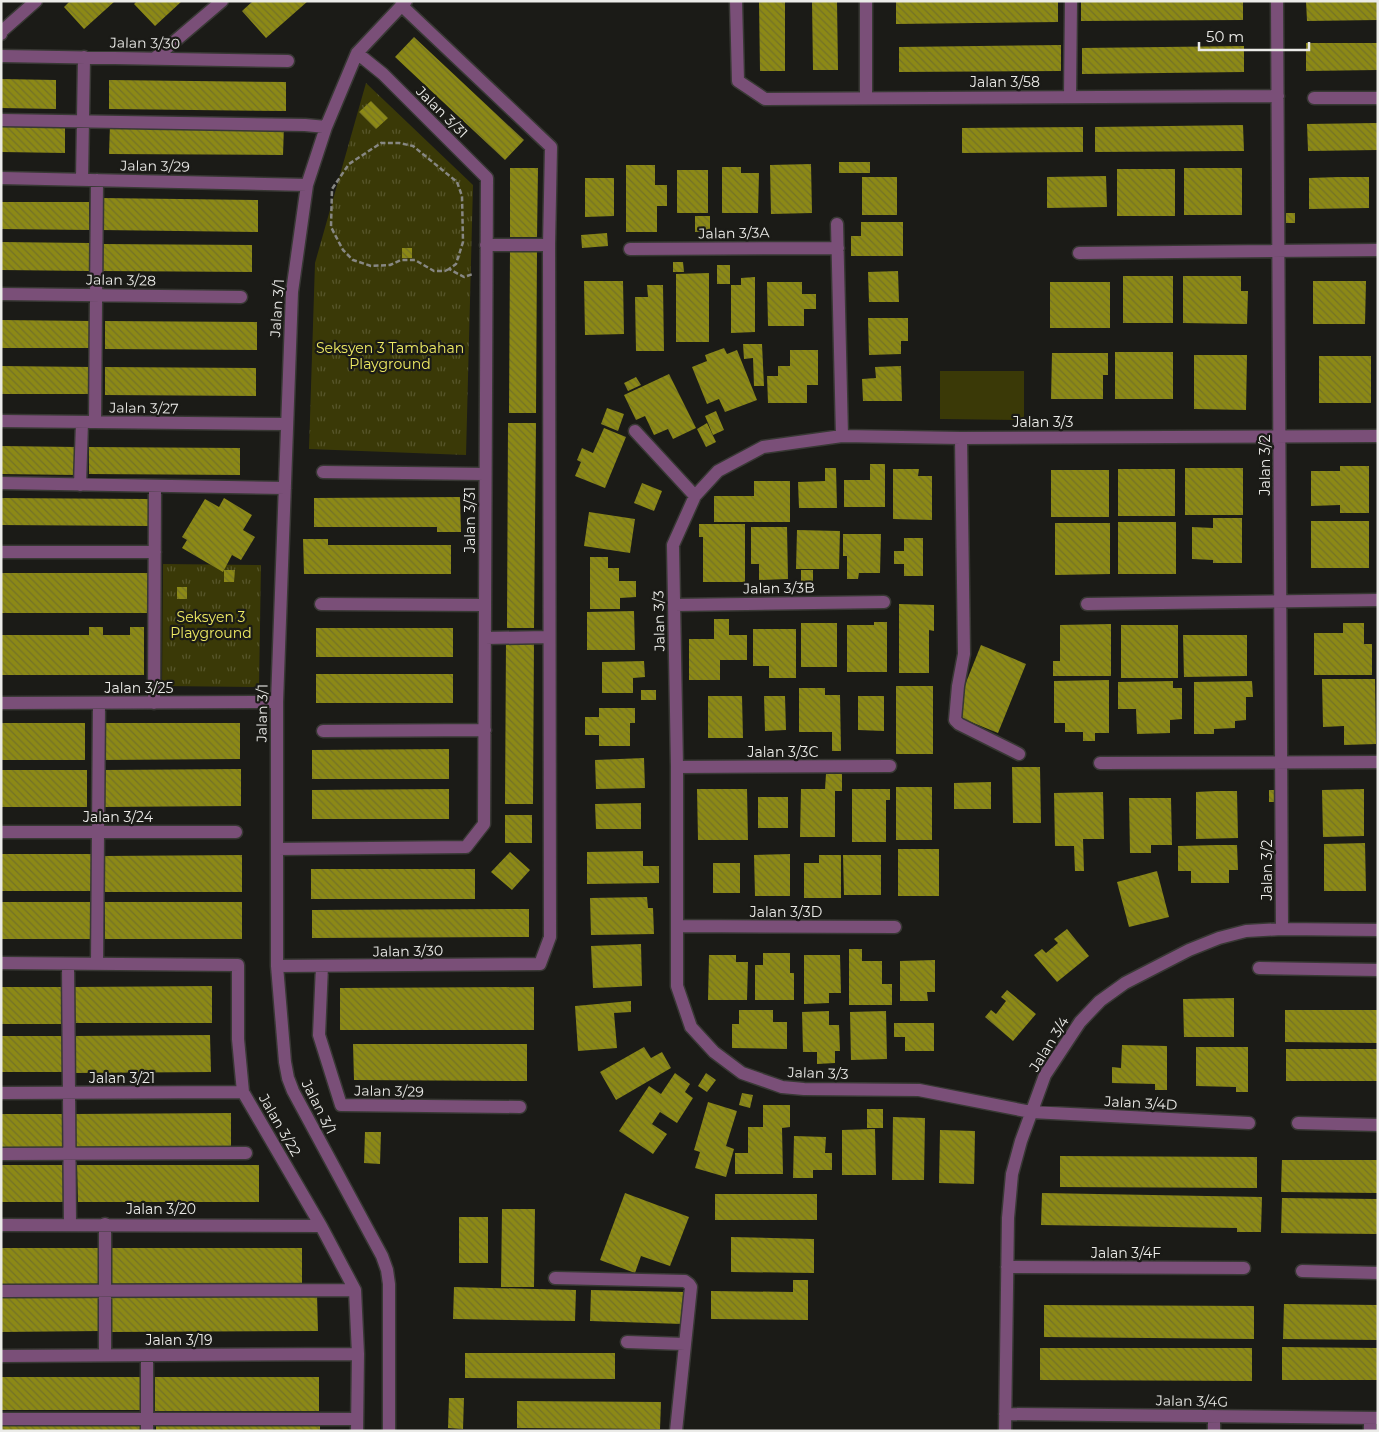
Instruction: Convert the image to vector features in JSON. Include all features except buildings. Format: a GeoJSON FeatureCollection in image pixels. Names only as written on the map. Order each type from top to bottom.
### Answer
{"type":"FeatureCollection","features":[{"type":"Feature","properties":{"kind":"street"},"geometry":{"type":"LineString","coordinates":[[1,34],[36,1]]}},
{"type":"Feature","properties":{"kind":"street"},"geometry":{"type":"LineString","coordinates":[[155,58],[222,1]]}},
{"type":"Feature","properties":{"kind":"street","name":"Jalan 3/58"},"geometry":{"type":"LineString","coordinates":[[736,1],[738,81],[765,99],[1278,96]]}},
{"type":"Feature","properties":{"kind":"street"},"geometry":{"type":"LineString","coordinates":[[866,1],[866,98]]}},
{"type":"Feature","properties":{"kind":"street"},"geometry":{"type":"LineString","coordinates":[[1070,97],[1071,1]]}},
{"type":"Feature","properties":{"kind":"street","name":"Jalan 3/2"},"geometry":{"type":"LineString","coordinates":[[1277,1],[1282,928]]}},
{"type":"Feature","properties":{"kind":"street"},"geometry":{"type":"LineString","coordinates":[[404,3],[551,147],[548,637],[485,638]]}},
{"type":"Feature","properties":{"kind":"street","name":"Jalan 3/1"},"geometry":{"type":"LineString","coordinates":[[388,1431],[389,1284],[387,1270],[382,1256],[294,1091],[288,1078],[285,1062],[276,966],[277,702],[292,292],[308,184],[326,127],[357,53],[404,3]]}},
{"type":"Feature","properties":{"kind":"street","name":"Jalan 3/31"},"geometry":{"type":"LineString","coordinates":[[277,849],[466,847],[484,824],[486,178],[382,74],[357,53]]}},
{"type":"Feature","properties":{"kind":"street","name":"Jalan 3/30"},"geometry":{"type":"LineString","coordinates":[[1,56],[288,61]]}},
{"type":"Feature","properties":{"kind":"street"},"geometry":{"type":"LineString","coordinates":[[82,180],[84,57]]}},
{"type":"Feature","properties":{"kind":"street"},"geometry":{"type":"LineString","coordinates":[[1314,98],[1378,98]]}},
{"type":"Feature","properties":{"kind":"street"},"geometry":{"type":"LineString","coordinates":[[1,120],[304,124],[326,127]]}},
{"type":"Feature","properties":{"kind":"street","name":"Jalan 3/29"},"geometry":{"type":"LineString","coordinates":[[1,178],[308,184]]}},
{"type":"Feature","properties":{"kind":"street"},"geometry":{"type":"LineString","coordinates":[[80,485],[89,422],[96,295],[97,180]]}},
{"type":"Feature","properties":{"kind":"street"},"geometry":{"type":"LineString","coordinates":[[837,224],[842,436]]}},
{"type":"Feature","properties":{"kind":"street"},"geometry":{"type":"LineString","coordinates":[[486,245],[549,245]]}},
{"type":"Feature","properties":{"kind":"street","name":"Jalan 3/3A"},"geometry":{"type":"LineString","coordinates":[[630,250],[838,248]]}},
{"type":"Feature","properties":{"kind":"street"},"geometry":{"type":"LineString","coordinates":[[1080,253],[1378,250]]}},
{"type":"Feature","properties":{"kind":"street","name":"Jalan 3/28"},"geometry":{"type":"LineString","coordinates":[[1,294],[241,296]]}},
{"type":"Feature","properties":{"kind":"street","name":"Jalan 3/27"},"geometry":{"type":"LineString","coordinates":[[1,421],[287,424]]}},
{"type":"Feature","properties":{"kind":"street"},"geometry":{"type":"LineString","coordinates":[[635,432],[695,496]]}},
{"type":"Feature","properties":{"kind":"street","name":"Jalan 3/3"},"geometry":{"type":"LineString","coordinates":[[1031,1112],[919,1090],[804,1089],[782,1087],[742,1074],[714,1052],[691,1027],[677,986],[677,767],[673,545],[695,496],[718,471],[763,447],[842,436],[961,438],[1378,436]]}},
{"type":"Feature","properties":{"kind":"street"},"geometry":{"type":"LineString","coordinates":[[961,438],[964,654],[958,686],[955,720],[959,724],[1019,754]]}},
{"type":"Feature","properties":{"kind":"street"},"geometry":{"type":"LineString","coordinates":[[323,472],[485,474]]}},
{"type":"Feature","properties":{"kind":"street"},"geometry":{"type":"LineString","coordinates":[[1,483],[285,488]]}},
{"type":"Feature","properties":{"kind":"street"},"geometry":{"type":"LineString","coordinates":[[154,703],[155,486]]}},
{"type":"Feature","properties":{"kind":"street"},"geometry":{"type":"LineString","coordinates":[[1,552],[155,552]]}},
{"type":"Feature","properties":{"kind":"street"},"geometry":{"type":"LineString","coordinates":[[1087,604],[1378,600]]}},
{"type":"Feature","properties":{"kind":"street","name":"Jalan 3/3B"},"geometry":{"type":"LineString","coordinates":[[674,605],[884,602]]}},
{"type":"Feature","properties":{"kind":"street"},"geometry":{"type":"LineString","coordinates":[[321,604],[484,605]]}},
{"type":"Feature","properties":{"kind":"street","name":"Jalan 3/30"},"geometry":{"type":"LineString","coordinates":[[276,966],[540,964],[550,937],[548,637]]}},
{"type":"Feature","properties":{"kind":"street","name":"Jalan 3/25"},"geometry":{"type":"LineString","coordinates":[[1,703],[277,702]]}},
{"type":"Feature","properties":{"kind":"street"},"geometry":{"type":"LineString","coordinates":[[97,964],[99,703]]}},
{"type":"Feature","properties":{"kind":"street"},"geometry":{"type":"LineString","coordinates":[[323,731],[485,730]]}},
{"type":"Feature","properties":{"kind":"street"},"geometry":{"type":"LineString","coordinates":[[1100,763],[1378,762]]}},
{"type":"Feature","properties":{"kind":"street","name":"Jalan 3/3C"},"geometry":{"type":"LineString","coordinates":[[677,767],[890,766]]}},
{"type":"Feature","properties":{"kind":"street","name":"Jalan 3/24"},"geometry":{"type":"LineString","coordinates":[[1,832],[236,832]]}},
{"type":"Feature","properties":{"kind":"street","name":"Jalan 3/3D"},"geometry":{"type":"LineString","coordinates":[[678,926],[895,927]]}},
{"type":"Feature","properties":{"kind":"street","name":"Jalan 3/4"},"geometry":{"type":"LineString","coordinates":[[1005,1431],[1008,1218],[1012,1174],[1021,1141],[1045,1075],[1080,1022],[1100,1001],[1125,983],[1189,950],[1219,938],[1246,931],[1282,928],[1378,930]]}},
{"type":"Feature","properties":{"kind":"street","name":"Jalan 3/22"},"geometry":{"type":"LineString","coordinates":[[1,963],[238,965],[238,1039],[243,1092],[321,1226],[355,1290],[358,1354],[357,1425]]}},
{"type":"Feature","properties":{"kind":"street"},"geometry":{"type":"LineString","coordinates":[[68,964],[70,1224]]}},
{"type":"Feature","properties":{"kind":"street","name":"Jalan 3/29"},"geometry":{"type":"LineString","coordinates":[[322,966],[319,1035],[341,1106],[520,1107]]}},
{"type":"Feature","properties":{"kind":"street"},"geometry":{"type":"LineString","coordinates":[[1259,968],[1378,970]]}},
{"type":"Feature","properties":{"kind":"street","name":"Jalan 3/21"},"geometry":{"type":"LineString","coordinates":[[1,1093],[243,1092]]}},
{"type":"Feature","properties":{"kind":"street","name":"Jalan 3/4D"},"geometry":{"type":"LineString","coordinates":[[1031,1112],[1248,1123]]}},
{"type":"Feature","properties":{"kind":"street"},"geometry":{"type":"LineString","coordinates":[[1298,1122],[1378,1125]]}},
{"type":"Feature","properties":{"kind":"street"},"geometry":{"type":"LineString","coordinates":[[1,1154],[246,1153]]}},
{"type":"Feature","properties":{"kind":"street"},"geometry":{"type":"LineString","coordinates":[[105,1224],[105,1355]]}},
{"type":"Feature","properties":{"kind":"street","name":"Jalan 3/20"},"geometry":{"type":"LineString","coordinates":[[1,1225],[321,1226]]}},
{"type":"Feature","properties":{"kind":"street","name":"Jalan 3/4F"},"geometry":{"type":"LineString","coordinates":[[1007,1267],[1244,1268]]}},
{"type":"Feature","properties":{"kind":"street"},"geometry":{"type":"LineString","coordinates":[[1302,1271],[1378,1273]]}},
{"type":"Feature","properties":{"kind":"street"},"geometry":{"type":"LineString","coordinates":[[555,1278],[686,1281],[691,1288],[676,1431]]}},
{"type":"Feature","properties":{"kind":"street"},"geometry":{"type":"LineString","coordinates":[[1,1291],[355,1290]]}},
{"type":"Feature","properties":{"kind":"street"},"geometry":{"type":"LineString","coordinates":[[627,1342],[685,1344]]}},
{"type":"Feature","properties":{"kind":"street","name":"Jalan 3/19"},"geometry":{"type":"LineString","coordinates":[[1,1356],[358,1354]]}},
{"type":"Feature","properties":{"kind":"street"},"geometry":{"type":"LineString","coordinates":[[147,1355],[147,1425]]}},
{"type":"Feature","properties":{"kind":"street","name":"Jalan 3/4G"},"geometry":{"type":"LineString","coordinates":[[1005,1414],[1374,1418]]}},
{"type":"Feature","properties":{"kind":"street"},"geometry":{"type":"LineString","coordinates":[[1214,1416],[1214,1431]]}},
{"type":"Feature","properties":{"kind":"street"},"geometry":{"type":"LineString","coordinates":[[1370,1431],[1374,1418]]}},
{"type":"Feature","properties":{"kind":"street"},"geometry":{"type":"LineString","coordinates":[[1,1419],[147,1425],[357,1425]]}},
{"type":"Feature","properties":{"kind":"path"},"geometry":{"type":"LineString","coordinates":[[450,270],[456,264],[463,242],[462,196],[457,182],[413,146],[399,143],[381,143],[349,164],[332,189],[331,226],[343,250],[353,260],[371,266],[390,265],[401,260],[415,260],[434,271],[450,270],[464,277],[486,270]]}},
{"type":"Feature","properties":{"kind":"green space","name":"Seksyen 3 Tambahan Playground"},"geometry":{"type":"Polygon","coordinates":[[[366,83],[473,185],[466,455],[309,449],[315,263],[366,83]]]}},
{"type":"Feature","properties":{"kind":"green space"},"geometry":{"type":"Polygon","coordinates":[[[940,371],[1024,371],[1024,420],[940,419],[940,371]]]}},
{"type":"Feature","properties":{"kind":"green space","name":"Seksyen 3 Playground"},"geometry":{"type":"Polygon","coordinates":[[[163,564],[261,565],[259,687],[162,686],[163,564]]]}}]}
